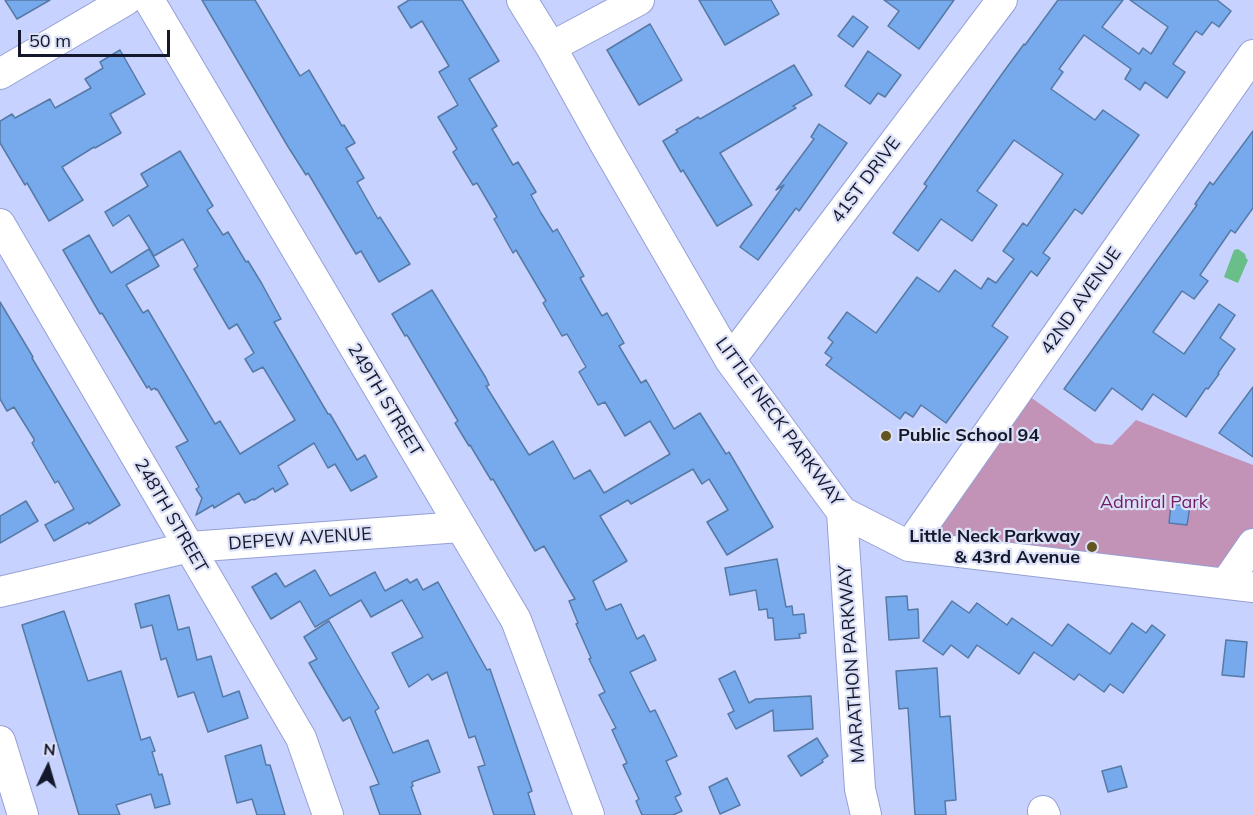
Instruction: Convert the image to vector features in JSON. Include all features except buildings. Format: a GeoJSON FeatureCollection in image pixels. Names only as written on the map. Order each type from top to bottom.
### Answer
{"type":"FeatureCollection","features":[{"type":"Feature","properties":{"kind":"street"},"geometry":{"type":"LineString","coordinates":[[0,74],[126,0]]}},
{"type":"Feature","properties":{"kind":"street","name":"249TH STREET"},"geometry":{"type":"LineString","coordinates":[[149,0],[516,620],[589,815]]}},
{"type":"Feature","properties":{"kind":"street","name":"LITTLE NECK PARKWAY"},"geometry":{"type":"LineString","coordinates":[[522,0],[730,360],[842,512],[909,546],[1239,585]]}},
{"type":"Feature","properties":{"kind":"street"},"geometry":{"type":"LineString","coordinates":[[551,47],[639,0]]}},
{"type":"Feature","properties":{"kind":"street","name":"41ST DRIVE"},"geometry":{"type":"LineString","coordinates":[[730,360],[1002,0]]}},
{"type":"Feature","properties":{"kind":"street","name":"42ND AVENUE"},"geometry":{"type":"LineString","coordinates":[[909,546],[1253,55]]}},
{"type":"Feature","properties":{"kind":"street","name":"248TH STREET"},"geometry":{"type":"LineString","coordinates":[[0,224],[301,738],[328,815]]}},
{"type":"Feature","properties":{"kind":"street","name":"MARATHON PARKWAY"},"geometry":{"type":"LineString","coordinates":[[842,512],[860,789],[866,815]]}},
{"type":"Feature","properties":{"kind":"street","name":"DEPEW AVENUE"},"geometry":{"type":"LineString","coordinates":[[0,592],[190,547],[460,527]]}},
{"type":"Feature","properties":{"kind":"street"},"geometry":{"type":"LineString","coordinates":[[1239,585],[1253,544]]}},
{"type":"Feature","properties":{"kind":"street"},"geometry":{"type":"LineString","coordinates":[[0,741],[23,815]]}},
{"type":"Feature","properties":{"kind":"green space","name":"Admiral Park"},"geometry":{"type":"Polygon","coordinates":[[[1019,389],[1095,443],[1112,445],[1136,420],[1253,465],[1253,544],[1226,583],[909,546],[1019,389]]]}},
{"type":"Feature","properties":{"kind":"shaded area"},"geometry":{"type":"Polygon","coordinates":[[[1238,249],[1245,254],[1248,260],[1238,283],[1224,277],[1234,250],[1238,249]]]}},
{"type":"Feature","properties":{"kind":"place","name":"Public School 94"},"geometry":{"type":"Point","coordinates":[886,436]}},
{"type":"Feature","properties":{"kind":"place","name":"Little Neck Parkway & 43rd Avenue"},"geometry":{"type":"Point","coordinates":[1092,547]}}]}
